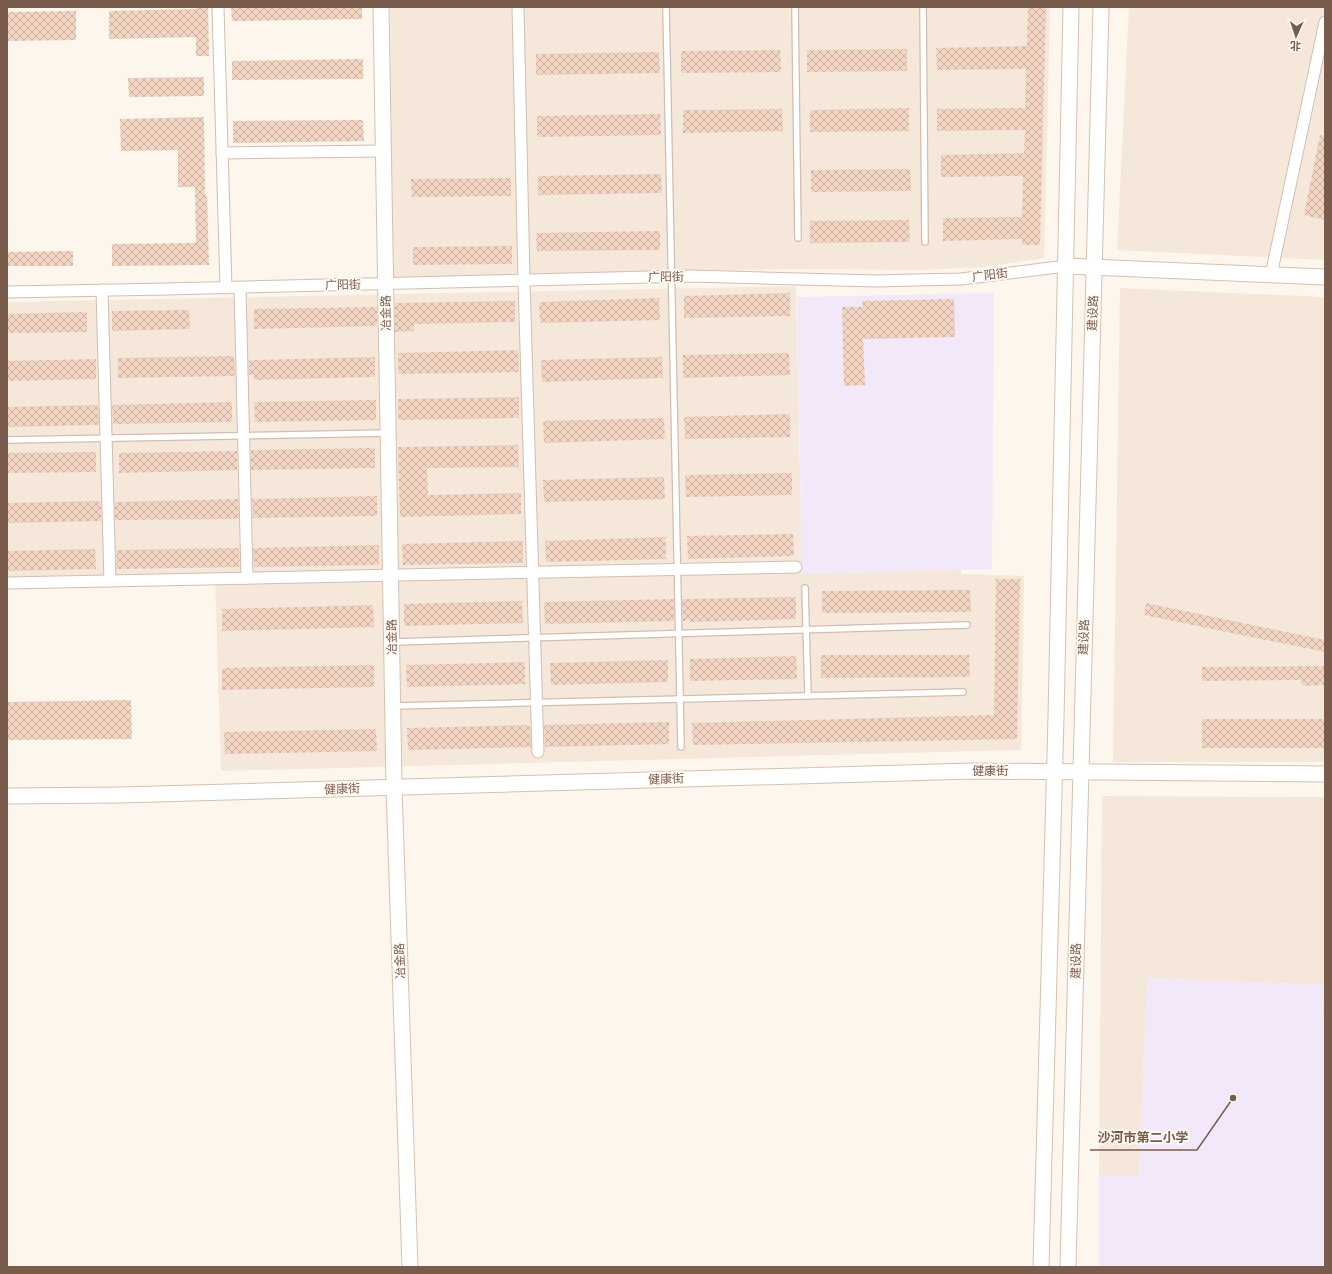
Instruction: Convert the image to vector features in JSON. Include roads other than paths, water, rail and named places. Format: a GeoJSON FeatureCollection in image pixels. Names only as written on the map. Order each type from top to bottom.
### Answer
{"type":"FeatureCollection","features":[{"type":"Feature","properties":{"kind":"street"},"geometry":{"type":"LineString","coordinates":[[218,7],[226,288]]}},
{"type":"Feature","properties":{"kind":"street","name":"冶金路"},"geometry":{"type":"LineString","coordinates":[[381,7],[394,787],[410,1267]]}},
{"type":"Feature","properties":{"kind":"street"},"geometry":{"type":"LineString","coordinates":[[518,7],[524,281],[538,752]]}},
{"type":"Feature","properties":{"kind":"street"},"geometry":{"type":"LineString","coordinates":[[1040,1267],[1055,772],[1071,7]]}},
{"type":"Feature","properties":{"kind":"street","name":"建设路"},"geometry":{"type":"LineString","coordinates":[[1068,1267],[1102,7]]}},
{"type":"Feature","properties":{"kind":"street"},"geometry":{"type":"LineString","coordinates":[[1271,275],[1325,22]]}},
{"type":"Feature","properties":{"kind":"street"},"geometry":{"type":"LineString","coordinates":[[222,153],[383,151]]}},
{"type":"Feature","properties":{"kind":"street","name":"广阳街"},"geometry":{"type":"LineString","coordinates":[[7,292],[240,288],[672,277],[869,281],[961,279],[1066,266],[1325,277]]}},
{"type":"Feature","properties":{"kind":"street"},"geometry":{"type":"LineString","coordinates":[[240,288],[247,578]]}},
{"type":"Feature","properties":{"kind":"street"},"geometry":{"type":"LineString","coordinates":[[102,290],[110,581]]}},
{"type":"Feature","properties":{"kind":"street"},"geometry":{"type":"LineString","coordinates":[[7,583],[796,568]]}},
{"type":"Feature","properties":{"kind":"street","name":"健康街"},"geometry":{"type":"LineString","coordinates":[[7,796],[121,795],[972,771],[1325,774]]}},
{"type":"Feature","properties":{"kind":"lane"},"geometry":{"type":"LineString","coordinates":[[666,7],[681,747]]}},
{"type":"Feature","properties":{"kind":"lane"},"geometry":{"type":"LineString","coordinates":[[795,7],[798,238]]}},
{"type":"Feature","properties":{"kind":"lane"},"geometry":{"type":"LineString","coordinates":[[923,7],[925,242]]}},
{"type":"Feature","properties":{"kind":"lane"},"geometry":{"type":"LineString","coordinates":[[7,440],[388,433]]}},
{"type":"Feature","properties":{"kind":"lane"},"geometry":{"type":"LineString","coordinates":[[806,588],[808,696]]}},
{"type":"Feature","properties":{"kind":"lane"},"geometry":{"type":"LineString","coordinates":[[392,642],[966,626]]}},
{"type":"Feature","properties":{"kind":"lane"},"geometry":{"type":"LineString","coordinates":[[393,706],[963,692]]}},
{"type":"Feature","properties":{"kind":"place","name":"沙河市第二小学"},"geometry":{"type":"Point","coordinates":[1233,1098]}}]}
